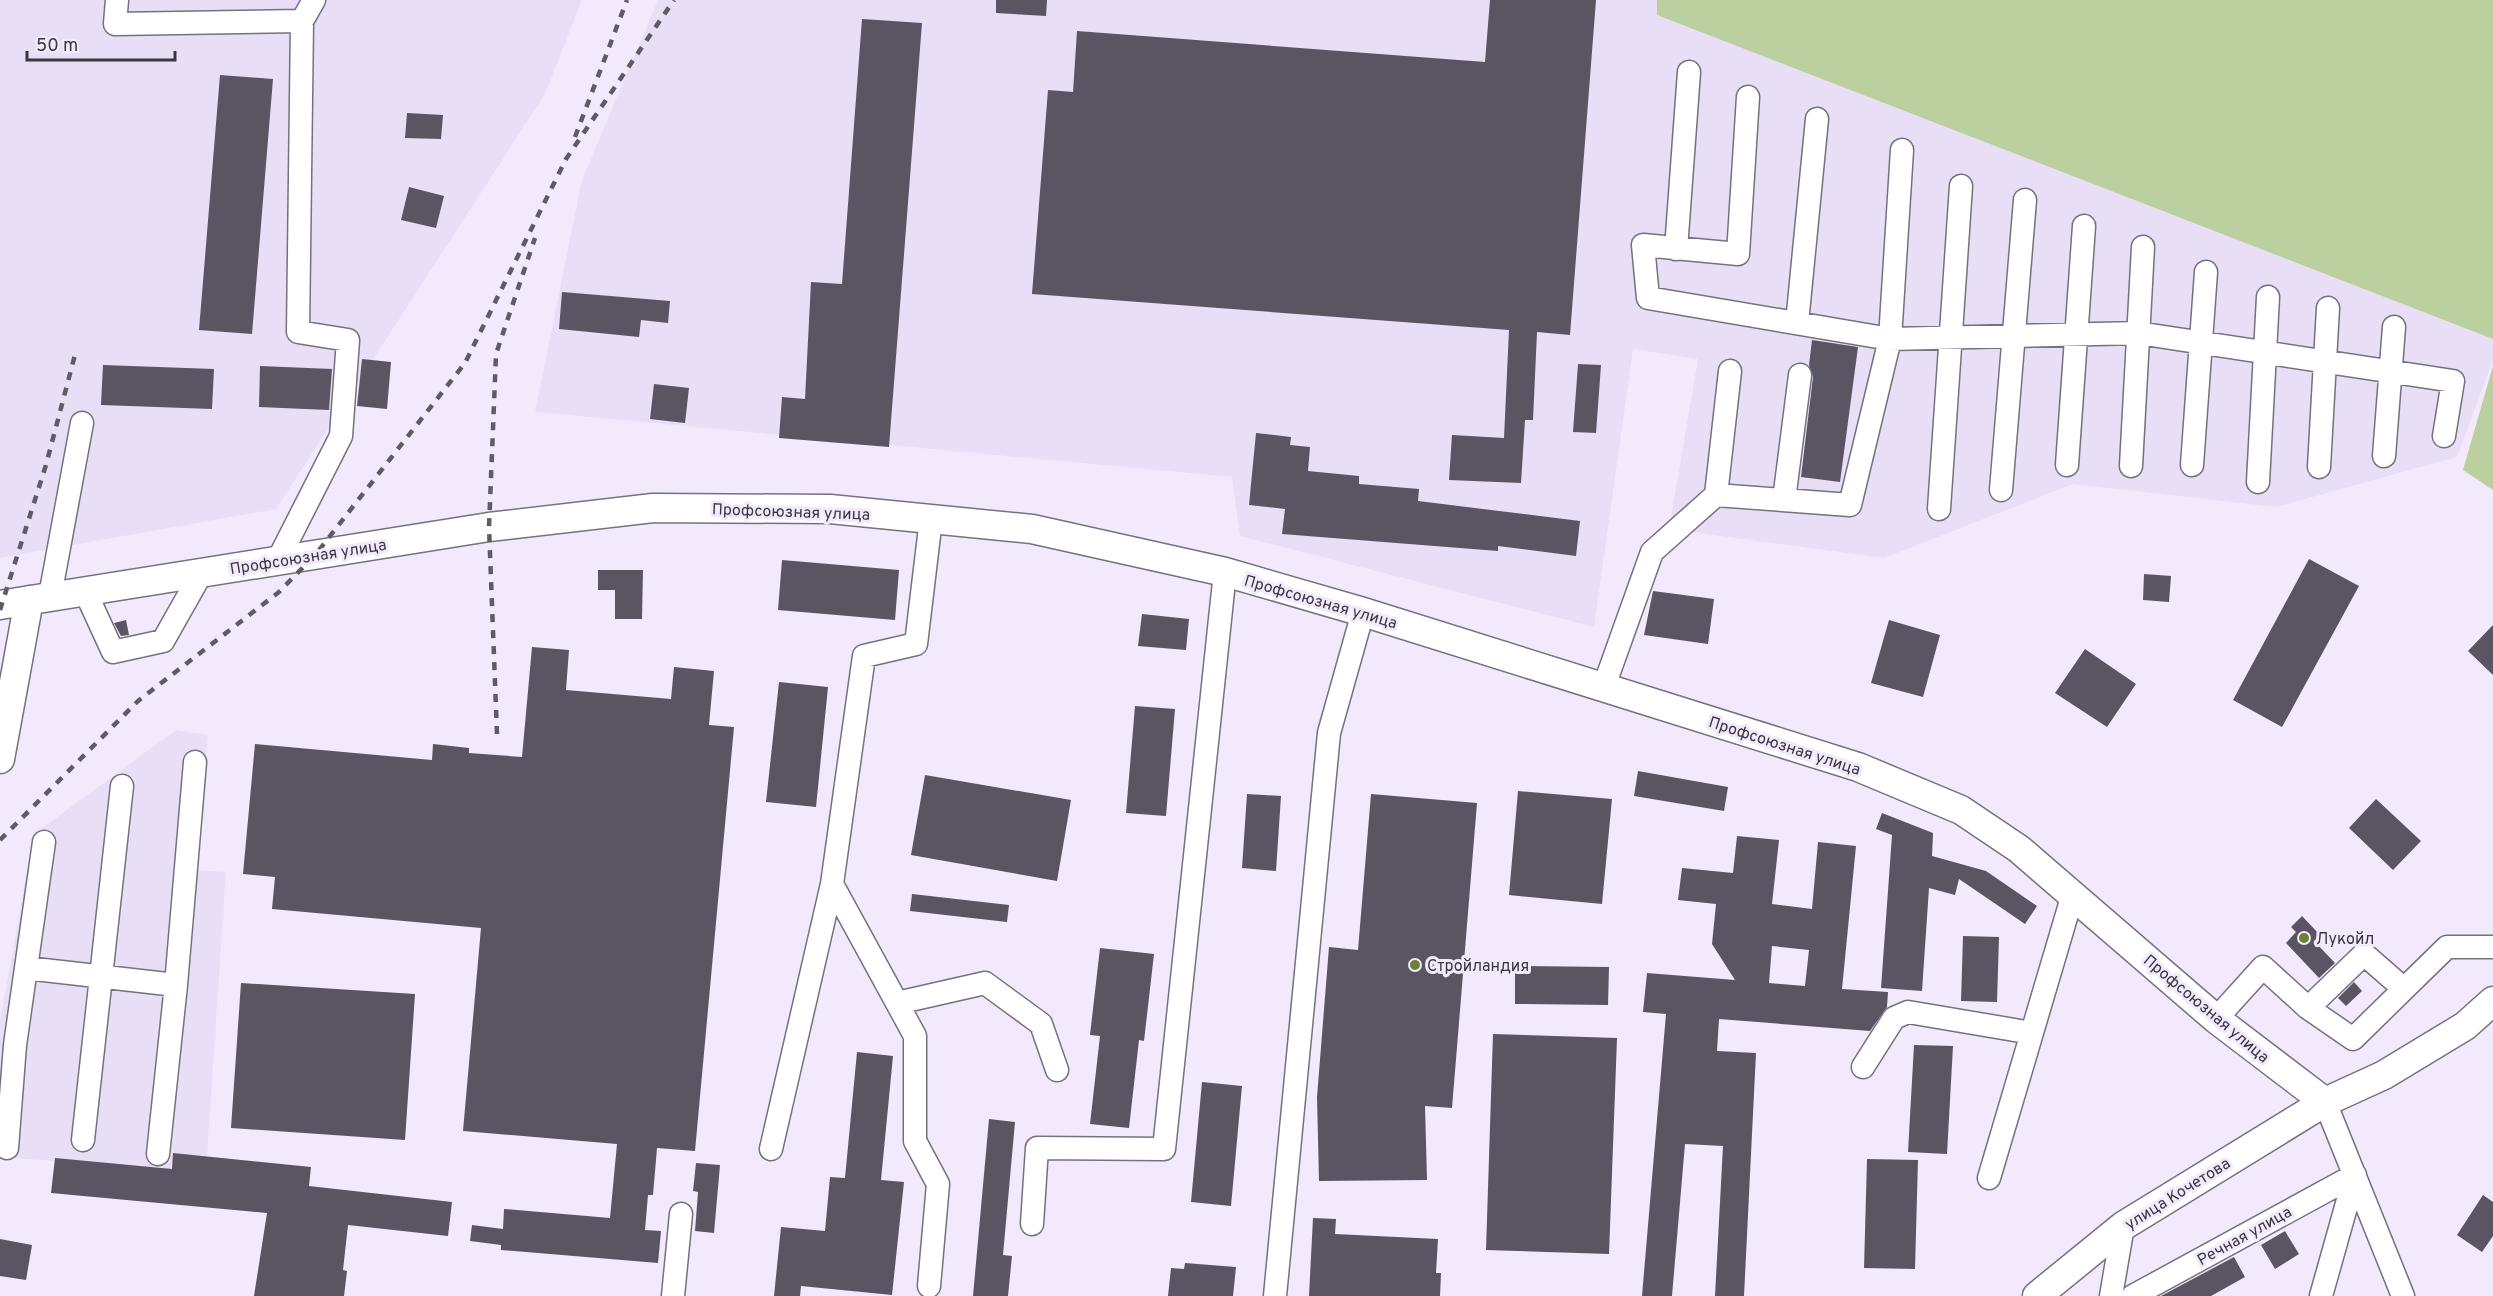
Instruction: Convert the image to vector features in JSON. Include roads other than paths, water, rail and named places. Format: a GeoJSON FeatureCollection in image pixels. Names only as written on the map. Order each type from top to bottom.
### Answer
{"type":"FeatureCollection","features":[{"type":"Feature","properties":{"kind":"main road","name":"Профсоюзная улица"},"geometry":{"type":"LineString","coordinates":[[0,605],[489,527],[653,508],[830,509],[1032,529],[1225,572],[1363,612],[1858,767],[1961,810],[2019,849],[2216,1019],[2325,1102]]}},
{"type":"Feature","properties":{"kind":"main road"},"geometry":{"type":"LineString","coordinates":[[0,759],[40,598]]}},
{"type":"Feature","properties":{"kind":"main road"},"geometry":{"type":"LineString","coordinates":[[2325,1102],[2384,1076],[2466,1026],[2493,1001]]}},
{"type":"Feature","properties":{"kind":"main road","name":"улица Кочетова"},"geometry":{"type":"LineString","coordinates":[[2037,1296],[2123,1226],[2325,1102]]}},
{"type":"Feature","properties":{"kind":"street"},"geometry":{"type":"LineString","coordinates":[[117,0],[114,24],[302,21]]}},
{"type":"Feature","properties":{"kind":"street"},"geometry":{"type":"LineString","coordinates":[[278,560],[340,436],[348,340],[298,332],[302,21],[314,0]]}},
{"type":"Feature","properties":{"kind":"street"},"geometry":{"type":"LineString","coordinates":[[1676,249],[1689,72]]}},
{"type":"Feature","properties":{"kind":"street"},"geometry":{"type":"LineString","coordinates":[[1748,97],[1738,254],[1643,245],[1648,298],[1890,339],[2138,333],[2453,381],[2444,436]]}},
{"type":"Feature","properties":{"kind":"street"},"geometry":{"type":"LineString","coordinates":[[1797,323],[1817,119]]}},
{"type":"Feature","properties":{"kind":"street"},"geometry":{"type":"LineString","coordinates":[[1716,495],[1850,505],[1890,339],[1902,150]]}},
{"type":"Feature","properties":{"kind":"street"},"geometry":{"type":"LineString","coordinates":[[1939,509],[1961,186]]}},
{"type":"Feature","properties":{"kind":"street"},"geometry":{"type":"LineString","coordinates":[[2001,490],[2025,200]]}},
{"type":"Feature","properties":{"kind":"street"},"geometry":{"type":"LineString","coordinates":[[2067,465],[2084,226]]}},
{"type":"Feature","properties":{"kind":"street"},"geometry":{"type":"LineString","coordinates":[[2131,466],[2143,247]]}},
{"type":"Feature","properties":{"kind":"street"},"geometry":{"type":"LineString","coordinates":[[2192,465],[2206,272]]}},
{"type":"Feature","properties":{"kind":"street"},"geometry":{"type":"LineString","coordinates":[[2258,482],[2268,297]]}},
{"type":"Feature","properties":{"kind":"street"},"geometry":{"type":"LineString","coordinates":[[2319,467],[2328,308]]}},
{"type":"Feature","properties":{"kind":"street"},"geometry":{"type":"LineString","coordinates":[[2384,456],[2394,327]]}},
{"type":"Feature","properties":{"kind":"street"},"geometry":{"type":"LineString","coordinates":[[1603,688],[1652,552],[1716,495],[1730,370]]}},
{"type":"Feature","properties":{"kind":"street"},"geometry":{"type":"LineString","coordinates":[[1784,501],[1800,375]]}},
{"type":"Feature","properties":{"kind":"street"},"geometry":{"type":"LineString","coordinates":[[40,598],[82,423]]}},
{"type":"Feature","properties":{"kind":"street"},"geometry":{"type":"LineString","coordinates":[[771,1149],[832,884],[864,656],[916,644],[931,519]]}},
{"type":"Feature","properties":{"kind":"street"},"geometry":{"type":"LineString","coordinates":[[85,591],[113,652],[163,641],[202,572]]}},
{"type":"Feature","properties":{"kind":"street"},"geometry":{"type":"LineString","coordinates":[[1032,1224],[1037,1148],[1164,1149],[1225,572]]}},
{"type":"Feature","properties":{"kind":"street"},"geometry":{"type":"LineString","coordinates":[[1275,1296],[1329,733],[1363,612]]}},
{"type":"Feature","properties":{"kind":"street"},"geometry":{"type":"LineString","coordinates":[[158,1154],[176,985],[195,762]]}},
{"type":"Feature","properties":{"kind":"street"},"geometry":{"type":"LineString","coordinates":[[83,1140],[122,786]]}},
{"type":"Feature","properties":{"kind":"street"},"geometry":{"type":"LineString","coordinates":[[7,1148],[8,1044],[26,968],[44,842]]}},
{"type":"Feature","properties":{"kind":"street"},"geometry":{"type":"LineString","coordinates":[[832,884],[915,1036],[915,1141],[938,1184],[928,1286]]}},
{"type":"Feature","properties":{"kind":"street"},"geometry":{"type":"LineString","coordinates":[[1989,1178],[2073,894]]}},
{"type":"Feature","properties":{"kind":"street"},"geometry":{"type":"LineString","coordinates":[[2216,1019],[2264,967],[2308,1008],[2353,1039],[2447,946],[2493,947]]}},
{"type":"Feature","properties":{"kind":"street"},"geometry":{"type":"LineString","coordinates":[[2308,1008],[2364,954],[2404,989]]}},
{"type":"Feature","properties":{"kind":"street"},"geometry":{"type":"LineString","coordinates":[[26,968],[176,985]]}},
{"type":"Feature","properties":{"kind":"street"},"geometry":{"type":"LineString","coordinates":[[897,1003],[985,983],[1041,1024],[1057,1070]]}},
{"type":"Feature","properties":{"kind":"street"},"geometry":{"type":"LineString","coordinates":[[1863,1067],[1894,1018],[1908,1012],[2032,1033]]}},
{"type":"Feature","properties":{"kind":"street"},"geometry":{"type":"LineString","coordinates":[[2325,1102],[2403,1296]]}},
{"type":"Feature","properties":{"kind":"street"},"geometry":{"type":"LineString","coordinates":[[2321,1296],[2355,1174]]}},
{"type":"Feature","properties":{"kind":"street","name":"Речная улица"},"geometry":{"type":"LineString","coordinates":[[2133,1296],[2355,1174]]}},
{"type":"Feature","properties":{"kind":"street"},"geometry":{"type":"LineString","coordinates":[[673,1296],[681,1214]]}},
{"type":"Feature","properties":{"kind":"street"},"geometry":{"type":"LineString","coordinates":[[2111,1296],[2123,1226]]}},
{"type":"Feature","properties":{"kind":"railway"},"geometry":{"type":"LineString","coordinates":[[575,137],[627,0]]}},
{"type":"Feature","properties":{"kind":"railway"},"geometry":{"type":"LineString","coordinates":[[0,840],[138,701],[279,592],[316,554],[465,363],[566,159],[674,0]]}},
{"type":"Feature","properties":{"kind":"railway"},"geometry":{"type":"LineString","coordinates":[[497,734],[489,527],[496,354],[535,238]]}},
{"type":"Feature","properties":{"kind":"railway"},"geometry":{"type":"LineString","coordinates":[[0,610],[46,465],[76,351]]}},
{"type":"Feature","properties":{"kind":"place","name":"Лукойл"},"geometry":{"type":"Point","coordinates":[2304,938]}},
{"type":"Feature","properties":{"kind":"place","name":"Стройландия"},"geometry":{"type":"Point","coordinates":[1415,965]}}]}
